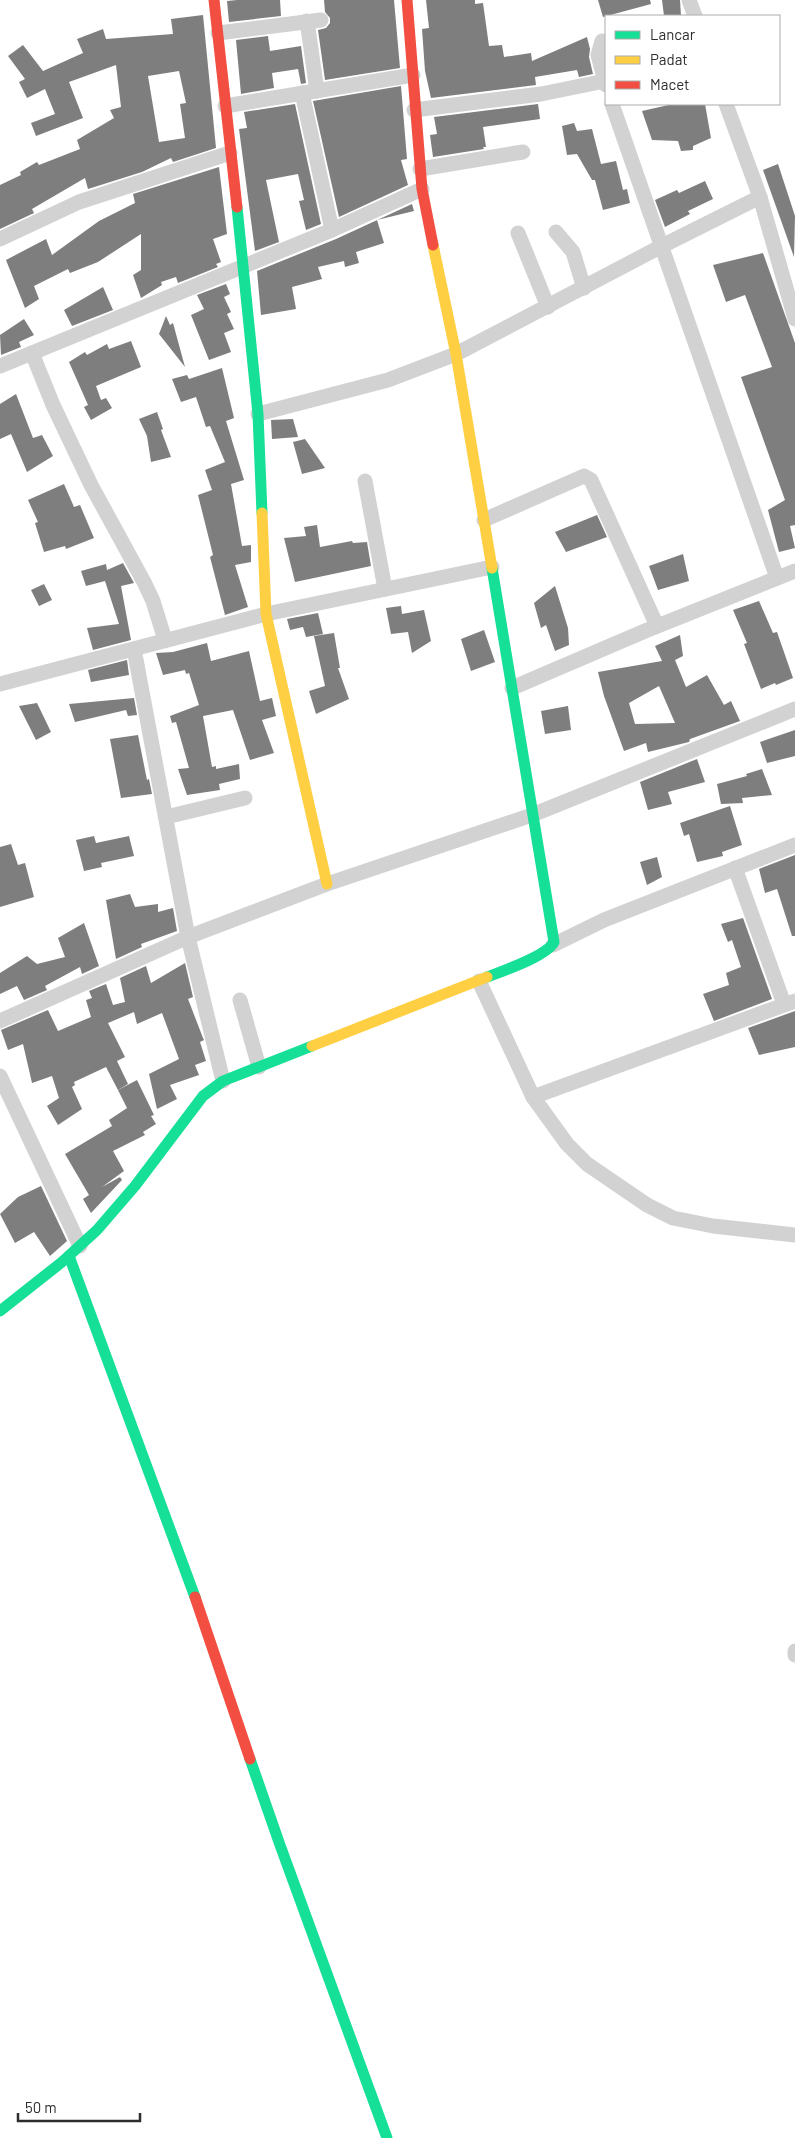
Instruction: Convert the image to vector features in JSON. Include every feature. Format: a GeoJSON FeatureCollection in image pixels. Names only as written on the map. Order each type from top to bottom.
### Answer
{"type":"FeatureCollection","features":[{"type":"Feature","properties":{"kind":"street"},"geometry":{"type":"LineString","coordinates":[[214,0],[244,265],[258,414],[266,614],[327,884]]}},
{"type":"Feature","properties":{"kind":"street"},"geometry":{"type":"LineString","coordinates":[[407,0],[414,110],[422,190],[456,354],[554,937],[553,945]]}},
{"type":"Feature","properties":{"kind":"street"},"geometry":{"type":"LineString","coordinates":[[689,0],[695,15]]}},
{"type":"Feature","properties":{"kind":"street"},"geometry":{"type":"LineString","coordinates":[[218,33],[314,20],[318,91]]}},
{"type":"Feature","properties":{"kind":"street"},"geometry":{"type":"LineString","coordinates":[[602,41],[598,55],[605,80]]}},
{"type":"Feature","properties":{"kind":"street"},"geometry":{"type":"LineString","coordinates":[[225,106],[413,75]]}},
{"type":"Feature","properties":{"kind":"street"},"geometry":{"type":"LineString","coordinates":[[414,110],[541,94],[605,83]]}},
{"type":"Feature","properties":{"kind":"street"},"geometry":{"type":"LineString","coordinates":[[302,93],[332,230]]}},
{"type":"Feature","properties":{"kind":"street"},"geometry":{"type":"LineString","coordinates":[[612,105],[777,578]]}},
{"type":"Feature","properties":{"kind":"street"},"geometry":{"type":"LineString","coordinates":[[726,105],[760,198],[795,319]]}},
{"type":"Feature","properties":{"kind":"street"},"geometry":{"type":"LineString","coordinates":[[420,169],[523,152]]}},
{"type":"Feature","properties":{"kind":"street"},"geometry":{"type":"LineString","coordinates":[[0,239],[79,202],[230,153]]}},
{"type":"Feature","properties":{"kind":"street"},"geometry":{"type":"LineString","coordinates":[[0,366],[332,230],[422,190]]}},
{"type":"Feature","properties":{"kind":"street"},"geometry":{"type":"LineString","coordinates":[[258,414],[388,380],[456,354],[662,246],[760,198]]}},
{"type":"Feature","properties":{"kind":"street"},"geometry":{"type":"LineString","coordinates":[[556,232],[573,252],[584,288]]}},
{"type":"Feature","properties":{"kind":"street"},"geometry":{"type":"LineString","coordinates":[[518,233],[548,306]]}},
{"type":"Feature","properties":{"kind":"street"},"geometry":{"type":"LineString","coordinates":[[32,353],[53,405],[99,502],[150,594],[165,640]]}},
{"type":"Feature","properties":{"kind":"street"},"geometry":{"type":"LineString","coordinates":[[484,520],[584,476],[591,480],[657,626]]}},
{"type":"Feature","properties":{"kind":"street"},"geometry":{"type":"LineString","coordinates":[[365,480],[385,589]]}},
{"type":"Feature","properties":{"kind":"street"},"geometry":{"type":"LineString","coordinates":[[0,684],[266,614],[492,567]]}},
{"type":"Feature","properties":{"kind":"street"},"geometry":{"type":"LineString","coordinates":[[512,688],[795,570]]}},
{"type":"Feature","properties":{"kind":"street"},"geometry":{"type":"LineString","coordinates":[[134,649],[188,938],[223,1081]]}},
{"type":"Feature","properties":{"kind":"street"},"geometry":{"type":"LineString","coordinates":[[0,1021],[188,938],[327,884],[532,815],[795,709]]}},
{"type":"Feature","properties":{"kind":"street"},"geometry":{"type":"LineString","coordinates":[[166,817],[245,798]]}},
{"type":"Feature","properties":{"kind":"street"},"geometry":{"type":"LineString","coordinates":[[0,1310],[80,1246],[113,1212],[193,1107],[203,1096],[223,1081],[479,981],[538,955],[553,945],[604,920],[795,845]]}},
{"type":"Feature","properties":{"kind":"street"},"geometry":{"type":"LineString","coordinates":[[533,1097],[789,1002],[736,868]]}},
{"type":"Feature","properties":{"kind":"street"},"geometry":{"type":"LineString","coordinates":[[479,981],[533,1097],[567,1144],[587,1164],[647,1205],[673,1218],[713,1226],[795,1235]]}},
{"type":"Feature","properties":{"kind":"street"},"geometry":{"type":"LineString","coordinates":[[240,1000],[259,1067]]}},
{"type":"Feature","properties":{"kind":"street"},"geometry":{"type":"LineString","coordinates":[[0,1076],[80,1246]]}},
{"type":"Feature","properties":{"kind":"street"},"geometry":{"type":"LineString","coordinates":[[69,1256],[179,1549],[280,1845],[387,2138]]}},
{"type":"Feature","properties":{"kind":"building"},"geometry":{"type":"Polygon","coordinates":[[[280,0],[281,16],[229,22],[227,1],[280,0]]]}},
{"type":"Feature","properties":{"kind":"building"},"geometry":{"type":"Polygon","coordinates":[[[324,0],[394,0],[400,68],[325,80],[318,30],[326,28],[330,23],[330,18],[325,12],[324,0]]]}},
{"type":"Feature","properties":{"kind":"building"},"geometry":{"type":"Polygon","coordinates":[[[426,0],[475,0],[475,4],[483,3],[489,46],[502,45],[504,57],[531,53],[532,61],[587,37],[593,74],[579,77],[577,70],[535,77],[536,85],[431,98],[425,71],[422,29],[429,28],[426,0]]]}},
{"type":"Feature","properties":{"kind":"building"},"geometry":{"type":"Polygon","coordinates":[[[598,0],[650,0],[651,4],[603,17],[598,0]]]}},
{"type":"Feature","properties":{"kind":"building"},"geometry":{"type":"Polygon","coordinates":[[[662,0],[680,0],[681,15],[664,15],[662,0]]]}},
{"type":"Feature","properties":{"kind":"building"},"geometry":{"type":"Polygon","coordinates":[[[203,15],[216,148],[173,162],[171,158],[142,172],[88,189],[85,178],[32,209],[34,213],[0,229],[0,185],[21,175],[20,172],[37,162],[39,165],[80,149],[77,140],[114,118],[110,110],[121,107],[116,65],[69,82],[83,118],[36,136],[31,123],[55,114],[45,89],[27,98],[19,82],[25,79],[8,56],[23,45],[43,71],[83,53],[77,39],[103,29],[106,39],[173,34],[171,19],[203,15]],[[179,71],[148,76],[159,142],[185,138],[180,104],[186,103],[179,71]]]}},
{"type":"Feature","properties":{"kind":"building"},"geometry":{"type":"Polygon","coordinates":[[[268,36],[270,51],[301,46],[306,83],[301,84],[298,69],[272,73],[274,88],[241,94],[236,40],[268,36]]]}},
{"type":"Feature","properties":{"kind":"building"},"geometry":{"type":"Polygon","coordinates":[[[401,86],[407,159],[401,160],[408,185],[339,217],[313,101],[401,86]]]}},
{"type":"Feature","properties":{"kind":"building"},"geometry":{"type":"Polygon","coordinates":[[[295,104],[321,224],[306,230],[299,201],[304,200],[298,174],[266,180],[279,242],[255,251],[239,129],[247,128],[244,112],[295,104]]]}},
{"type":"Feature","properties":{"kind":"building"},"geometry":{"type":"Polygon","coordinates":[[[538,104],[540,119],[483,127],[486,147],[483,147],[484,149],[433,157],[430,135],[437,134],[434,117],[538,104]]]}},
{"type":"Feature","properties":{"kind":"building"},"geometry":{"type":"Polygon","coordinates":[[[669,105],[705,105],[711,138],[693,146],[693,150],[681,151],[678,141],[652,140],[642,111],[669,105]]]}},
{"type":"Feature","properties":{"kind":"building"},"geometry":{"type":"Polygon","coordinates":[[[574,123],[577,131],[592,129],[601,164],[616,161],[623,190],[627,189],[630,203],[603,210],[595,180],[592,180],[577,154],[567,155],[562,126],[574,123]]]}},
{"type":"Feature","properties":{"kind":"building"},"geometry":{"type":"Polygon","coordinates":[[[778,164],[795,216],[794,257],[763,170],[778,164]]]}},
{"type":"Feature","properties":{"kind":"building"},"geometry":{"type":"Polygon","coordinates":[[[219,167],[227,234],[213,239],[221,262],[216,264],[218,267],[178,283],[176,277],[161,282],[162,285],[141,298],[133,275],[141,270],[141,234],[98,262],[70,273],[68,269],[34,286],[39,299],[25,308],[6,260],[46,239],[52,255],[99,221],[135,203],[133,194],[219,167]]]}},
{"type":"Feature","properties":{"kind":"building"},"geometry":{"type":"Polygon","coordinates":[[[705,181],[713,199],[688,211],[690,214],[665,227],[655,200],[677,190],[679,193],[705,181]]]}},
{"type":"Feature","properties":{"kind":"building"},"geometry":{"type":"Polygon","coordinates":[[[412,204],[414,211],[378,220],[412,204]]]}},
{"type":"Feature","properties":{"kind":"building"},"geometry":{"type":"Polygon","coordinates":[[[377,220],[384,243],[356,252],[359,263],[345,267],[344,261],[318,267],[322,279],[292,287],[296,309],[261,315],[257,271],[377,220]]]}},
{"type":"Feature","properties":{"kind":"building"},"geometry":{"type":"Polygon","coordinates":[[[763,253],[795,343],[795,525],[790,526],[795,548],[779,552],[768,510],[785,500],[741,377],[772,367],[745,295],[726,302],[713,265],[763,253]]]}},
{"type":"Feature","properties":{"kind":"building"},"geometry":{"type":"Polygon","coordinates":[[[226,284],[230,294],[224,297],[231,312],[227,314],[234,329],[224,333],[231,352],[209,360],[191,315],[204,309],[197,295],[226,284]]]}},
{"type":"Feature","properties":{"kind":"building"},"geometry":{"type":"Polygon","coordinates":[[[103,287],[113,310],[72,326],[64,310],[103,287]]]}},
{"type":"Feature","properties":{"kind":"building"},"geometry":{"type":"Polygon","coordinates":[[[166,316],[170,325],[173,323],[185,367],[159,334],[166,316]]]}},
{"type":"Feature","properties":{"kind":"building"},"geometry":{"type":"Polygon","coordinates":[[[24,319],[34,335],[19,342],[21,347],[1,355],[0,335],[24,319]]]}},
{"type":"Feature","properties":{"kind":"building"},"geometry":{"type":"Polygon","coordinates":[[[131,341],[141,367],[96,386],[101,400],[106,398],[112,408],[91,420],[84,407],[88,405],[69,362],[85,352],[87,355],[107,344],[109,349],[131,341]]]}},
{"type":"Feature","properties":{"kind":"building"},"geometry":{"type":"Polygon","coordinates":[[[222,368],[234,418],[226,421],[244,480],[231,484],[242,546],[251,545],[251,562],[235,565],[248,607],[225,615],[210,557],[213,555],[198,495],[212,490],[205,470],[225,462],[210,426],[206,427],[196,397],[181,402],[172,379],[187,375],[189,379],[222,368]]]}},
{"type":"Feature","properties":{"kind":"building"},"geometry":{"type":"Polygon","coordinates":[[[16,394],[33,438],[42,435],[53,456],[27,472],[11,434],[0,439],[0,404],[16,394]]]}},
{"type":"Feature","properties":{"kind":"building"},"geometry":{"type":"Polygon","coordinates":[[[157,412],[163,429],[161,430],[171,457],[151,462],[147,436],[139,419],[157,412]]]}},
{"type":"Feature","properties":{"kind":"building"},"geometry":{"type":"Polygon","coordinates":[[[293,419],[298,437],[272,439],[271,420],[293,419]]]}},
{"type":"Feature","properties":{"kind":"building"},"geometry":{"type":"Polygon","coordinates":[[[305,439],[325,468],[302,474],[293,442],[305,439]]]}},
{"type":"Feature","properties":{"kind":"building"},"geometry":{"type":"Polygon","coordinates":[[[64,484],[74,507],[80,505],[94,538],[66,549],[65,546],[44,552],[35,523],[38,522],[28,500],[64,484]]]}},
{"type":"Feature","properties":{"kind":"building"},"geometry":{"type":"Polygon","coordinates":[[[597,515],[607,537],[566,552],[555,532],[597,515]]]}},
{"type":"Feature","properties":{"kind":"building"},"geometry":{"type":"Polygon","coordinates":[[[317,525],[320,547],[352,541],[353,543],[367,542],[371,566],[295,582],[284,538],[306,536],[304,527],[317,525]]]}},
{"type":"Feature","properties":{"kind":"building"},"geometry":{"type":"Polygon","coordinates":[[[683,554],[689,581],[658,590],[649,566],[683,554]]]}},
{"type":"Feature","properties":{"kind":"building"},"geometry":{"type":"Polygon","coordinates":[[[123,563],[134,583],[121,586],[131,640],[93,650],[87,628],[119,624],[105,581],[86,586],[81,571],[106,564],[107,570],[123,563]]]}},
{"type":"Feature","properties":{"kind":"building"},"geometry":{"type":"Polygon","coordinates":[[[44,584],[52,600],[39,606],[31,590],[44,584]]]}},
{"type":"Feature","properties":{"kind":"building"},"geometry":{"type":"Polygon","coordinates":[[[555,586],[568,628],[569,645],[555,651],[546,625],[541,628],[534,603],[555,586]]]}},
{"type":"Feature","properties":{"kind":"building"},"geometry":{"type":"Polygon","coordinates":[[[759,601],[773,633],[777,632],[793,678],[761,689],[744,644],[747,643],[733,610],[759,601]]]}},
{"type":"Feature","properties":{"kind":"building"},"geometry":{"type":"Polygon","coordinates":[[[401,606],[402,614],[424,610],[431,641],[412,653],[408,632],[391,634],[386,608],[401,606]]]}},
{"type":"Feature","properties":{"kind":"building"},"geometry":{"type":"Polygon","coordinates":[[[318,613],[323,634],[306,637],[303,627],[290,630],[287,619],[318,613]]]}},
{"type":"Feature","properties":{"kind":"building"},"geometry":{"type":"Polygon","coordinates":[[[484,630],[495,662],[471,671],[461,639],[484,630]]]}},
{"type":"Feature","properties":{"kind":"building"},"geometry":{"type":"Polygon","coordinates":[[[334,633],[340,668],[338,668],[349,699],[316,714],[309,691],[325,686],[314,636],[334,633]]]}},
{"type":"Feature","properties":{"kind":"building"},"geometry":{"type":"Polygon","coordinates":[[[680,635],[683,656],[675,660],[686,687],[707,675],[724,705],[731,701],[740,721],[690,739],[689,742],[648,752],[646,743],[624,751],[604,696],[598,672],[662,661],[655,646],[680,635]],[[659,686],[629,703],[635,724],[675,723],[659,686]]]}},
{"type":"Feature","properties":{"kind":"building"},"geometry":{"type":"Polygon","coordinates":[[[207,643],[211,661],[249,651],[260,701],[272,698],[276,716],[262,720],[274,753],[250,760],[233,710],[203,716],[212,767],[216,766],[216,769],[239,764],[240,779],[219,784],[220,790],[187,795],[178,769],[189,768],[176,722],[172,723],[170,716],[199,705],[189,673],[186,674],[185,670],[163,675],[156,653],[173,652],[207,643]]]}},
{"type":"Feature","properties":{"kind":"building"},"geometry":{"type":"Polygon","coordinates":[[[127,660],[129,675],[91,682],[88,670],[127,660]]]}},
{"type":"Feature","properties":{"kind":"building"},"geometry":{"type":"Polygon","coordinates":[[[134,698],[137,715],[128,716],[126,710],[75,722],[69,704],[134,698]]]}},
{"type":"Feature","properties":{"kind":"building"},"geometry":{"type":"Polygon","coordinates":[[[37,703],[51,732],[36,740],[19,706],[37,703]]]}},
{"type":"Feature","properties":{"kind":"building"},"geometry":{"type":"Polygon","coordinates":[[[568,706],[571,730],[545,734],[541,711],[568,706]]]}},
{"type":"Feature","properties":{"kind":"building"},"geometry":{"type":"Polygon","coordinates":[[[795,730],[795,756],[767,763],[760,742],[795,730]]]}},
{"type":"Feature","properties":{"kind":"building"},"geometry":{"type":"Polygon","coordinates":[[[138,735],[147,780],[149,779],[152,794],[121,798],[110,739],[138,735]]]}},
{"type":"Feature","properties":{"kind":"building"},"geometry":{"type":"Polygon","coordinates":[[[697,759],[705,782],[668,792],[672,804],[648,810],[640,782],[697,759]]]}},
{"type":"Feature","properties":{"kind":"building"},"geometry":{"type":"Polygon","coordinates":[[[762,769],[772,795],[742,798],[743,803],[721,804],[717,784],[747,776],[746,774],[762,769]]]}},
{"type":"Feature","properties":{"kind":"building"},"geometry":{"type":"Polygon","coordinates":[[[730,806],[742,845],[722,852],[723,856],[697,862],[689,834],[684,836],[680,823],[730,806]]]}},
{"type":"Feature","properties":{"kind":"building"},"geometry":{"type":"Polygon","coordinates":[[[94,836],[96,843],[129,836],[134,856],[101,863],[102,867],[84,871],[76,840],[94,836]]]}},
{"type":"Feature","properties":{"kind":"building"},"geometry":{"type":"Polygon","coordinates":[[[11,844],[18,865],[25,863],[34,897],[0,907],[0,847],[11,844]]]}},
{"type":"Feature","properties":{"kind":"building"},"geometry":{"type":"Polygon","coordinates":[[[795,855],[795,936],[792,936],[777,889],[765,893],[759,869],[795,855]]]}},
{"type":"Feature","properties":{"kind":"building"},"geometry":{"type":"Polygon","coordinates":[[[657,857],[662,877],[647,885],[640,862],[657,857]]]}},
{"type":"Feature","properties":{"kind":"building"},"geometry":{"type":"Polygon","coordinates":[[[130,894],[135,907],[158,904],[158,912],[173,908],[177,931],[141,944],[142,947],[116,959],[106,900],[130,894]]]}},
{"type":"Feature","properties":{"kind":"building"},"geometry":{"type":"Polygon","coordinates":[[[743,918],[772,999],[714,1021],[703,994],[729,985],[726,973],[741,967],[732,940],[728,942],[721,924],[743,918]]]}},
{"type":"Feature","properties":{"kind":"building"},"geometry":{"type":"Polygon","coordinates":[[[84,923],[99,966],[82,974],[80,967],[45,986],[47,990],[24,1000],[17,986],[0,994],[0,973],[27,956],[37,964],[65,957],[58,938],[84,923]]]}},
{"type":"Feature","properties":{"kind":"building"},"geometry":{"type":"Polygon","coordinates":[[[185,963],[193,997],[188,999],[204,1040],[200,1042],[206,1061],[195,1065],[199,1075],[170,1085],[177,1099],[157,1109],[149,1074],[179,1059],[162,1013],[137,1024],[134,1012],[108,1023],[125,1057],[117,1061],[128,1084],[118,1090],[106,1067],[74,1082],[75,1085],[72,1087],[82,1109],[58,1125],[47,1106],[59,1098],[52,1076],[32,1083],[23,1044],[8,1050],[1,1030],[48,1010],[58,1031],[91,1017],[86,1000],[92,998],[89,991],[106,984],[113,1005],[125,1002],[120,978],[146,966],[151,983],[185,963]]]}},
{"type":"Feature","properties":{"kind":"building"},"geometry":{"type":"Polygon","coordinates":[[[795,1011],[795,1047],[759,1055],[748,1028],[795,1011]]]}},
{"type":"Feature","properties":{"kind":"building"},"geometry":{"type":"Polygon","coordinates":[[[137,1080],[154,1115],[151,1116],[156,1124],[143,1132],[145,1135],[113,1151],[124,1171],[102,1187],[120,1177],[122,1180],[91,1213],[83,1199],[89,1195],[65,1154],[112,1126],[109,1120],[127,1108],[118,1090],[137,1080]]]}},
{"type":"Feature","properties":{"kind":"building"},"geometry":{"type":"Polygon","coordinates":[[[41,1186],[67,1241],[50,1256],[34,1232],[15,1243],[0,1214],[18,1197],[41,1186]]]}},
{"type":"Feature","properties":{"kind":"traffic: fast"},"geometry":{"type":"LineString","coordinates":[[237,207],[258,414],[262,513]]}},
{"type":"Feature","properties":{"kind":"traffic: fast"},"geometry":{"type":"LineString","coordinates":[[487,977],[534,958],[543,953],[554,942],[492,568]]}},
{"type":"Feature","properties":{"kind":"traffic: fast"},"geometry":{"type":"LineString","coordinates":[[0,1311],[62,1262],[97,1230],[135,1186],[203,1096],[223,1081],[312,1046]]}},
{"type":"Feature","properties":{"kind":"traffic: fast"},"geometry":{"type":"LineString","coordinates":[[69,1256],[195,1597]]}},
{"type":"Feature","properties":{"kind":"traffic: fast"},"geometry":{"type":"LineString","coordinates":[[250,1759],[387,2138]]}},
{"type":"Feature","properties":{"kind":"traffic: slow"},"geometry":{"type":"LineString","coordinates":[[433,245],[456,354],[492,568]]}},
{"type":"Feature","properties":{"kind":"traffic: slow"},"geometry":{"type":"LineString","coordinates":[[262,513],[266,614],[327,884]]}},
{"type":"Feature","properties":{"kind":"traffic: slow"},"geometry":{"type":"LineString","coordinates":[[312,1046],[487,977]]}},
{"type":"Feature","properties":{"kind":"traffic: jam"},"geometry":{"type":"LineString","coordinates":[[214,0],[237,207]]}},
{"type":"Feature","properties":{"kind":"traffic: jam"},"geometry":{"type":"LineString","coordinates":[[407,0],[422,189],[433,245]]}},
{"type":"Feature","properties":{"kind":"traffic: jam"},"geometry":{"type":"LineString","coordinates":[[195,1597],[250,1759]]}}]}
